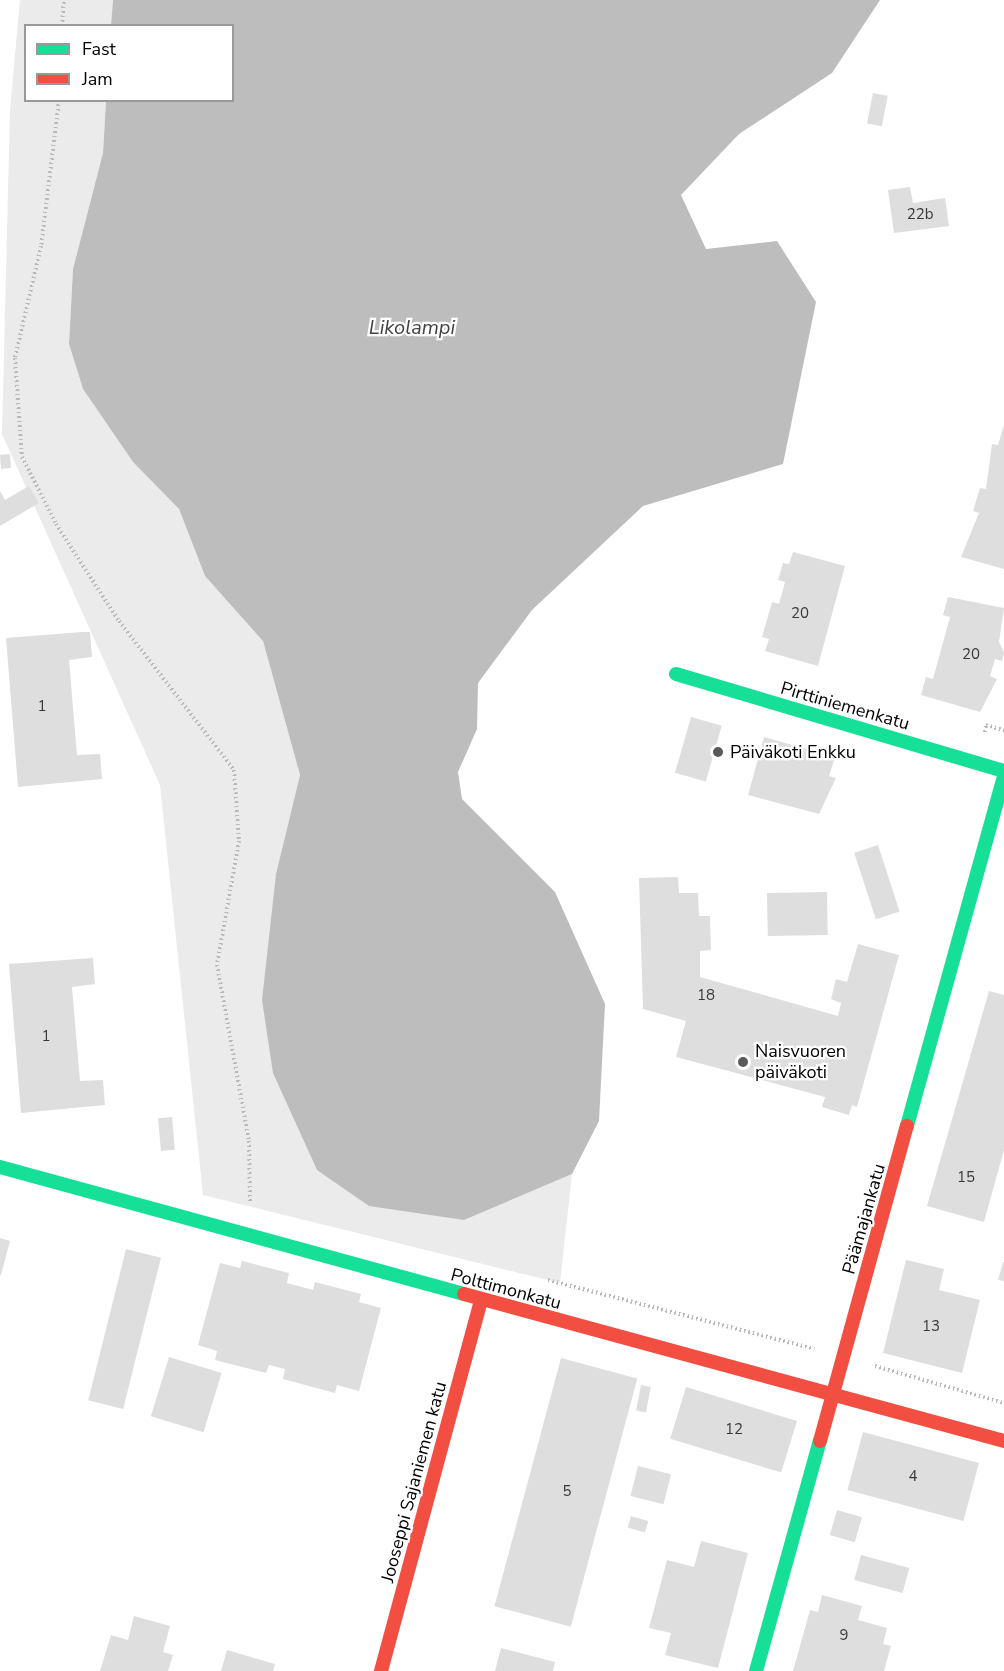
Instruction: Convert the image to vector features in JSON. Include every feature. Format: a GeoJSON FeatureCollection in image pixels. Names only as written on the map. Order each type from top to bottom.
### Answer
{"type":"FeatureCollection","features":[{"type":"Feature","properties":{"kind":"street","name":"Pirttiniemenkatu"},"geometry":{"type":"LineString","coordinates":[[676,674],[1004,773]]}},
{"type":"Feature","properties":{"kind":"street","name":"Päämajankatu"},"geometry":{"type":"LineString","coordinates":[[756,1671],[1004,773]]}},
{"type":"Feature","properties":{"kind":"street","name":"Polttimonkatu"},"geometry":{"type":"LineString","coordinates":[[0,1167],[250,1239],[1004,1441]]}},
{"type":"Feature","properties":{"kind":"street","name":"Jooseppi Sajaniemen katu"},"geometry":{"type":"LineString","coordinates":[[381,1671],[481,1301]]}},
{"type":"Feature","properties":{"kind":"path"},"geometry":{"type":"LineString","coordinates":[[62,24],[64,0]]}},
{"type":"Feature","properties":{"kind":"path"},"geometry":{"type":"LineString","coordinates":[[59,102],[41,246],[15,358],[22,457],[56,524],[119,621],[234,770],[239,841],[217,965],[249,1142],[250,1239]]}},
{"type":"Feature","properties":{"kind":"path"},"geometry":{"type":"LineString","coordinates":[[539,1278],[820,1351]]}},
{"type":"Feature","properties":{"kind":"path"},"geometry":{"type":"LineString","coordinates":[[875,1366],[1004,1403]]}},
{"type":"Feature","properties":{"kind":"shaded area"},"geometry":{"type":"Polygon","coordinates":[[[20,0],[113,0],[111,24],[24,24],[24,102],[106,102],[103,153],[73,269],[69,344],[83,389],[133,462],[179,509],[205,576],[263,641],[300,775],[276,874],[297,1125],[317,1170],[464,1220],[572,1174],[560,1283],[203,1195],[160,785],[2,434],[10,110],[20,0]]]}},
{"type":"Feature","properties":{"kind":"water","name":"Likolampi"},"geometry":{"type":"Polygon","coordinates":[[[113,0],[880,0],[832,73],[739,134],[681,195],[706,249],[777,241],[816,302],[783,464],[643,506],[532,610],[478,683],[477,729],[458,772],[462,799],[555,892],[605,1004],[599,1121],[572,1174],[464,1220],[369,1206],[317,1170],[273,1073],[262,1000],[276,874],[300,775],[263,641],[205,576],[179,509],[133,462],[83,389],[69,344],[73,269],[103,153],[106,102],[234,102],[234,24],[111,24],[113,0]]]}},
{"type":"Feature","properties":{"kind":"building"},"geometry":{"type":"Polygon","coordinates":[[[873,93],[888,96],[882,126],[867,123],[873,93]]]}},
{"type":"Feature","properties":{"kind":"building"},"geometry":{"type":"Polygon","coordinates":[[[910,187],[913,203],[945,198],[949,226],[894,233],[888,190],[910,187]]]}},
{"type":"Feature","properties":{"kind":"building"},"geometry":{"type":"Polygon","coordinates":[[[1004,425],[1004,569],[961,557],[979,513],[973,511],[980,488],[986,489],[992,444],[998,445],[1004,425]]]}},
{"type":"Feature","properties":{"kind":"building"},"geometry":{"type":"Polygon","coordinates":[[[10,454],[11,468],[1,469],[0,455],[10,454]]]}},
{"type":"Feature","properties":{"kind":"building"},"geometry":{"type":"Polygon","coordinates":[[[29,486],[39,503],[0,526],[0,491],[5,500],[29,486]]]}},
{"type":"Feature","properties":{"kind":"building"},"geometry":{"type":"Polygon","coordinates":[[[793,552],[845,566],[818,666],[765,651],[769,639],[762,637],[772,602],[779,604],[785,582],[778,580],[783,563],[789,564],[793,552]]]}},
{"type":"Feature","properties":{"kind":"building"},"geometry":{"type":"Polygon","coordinates":[[[948,597],[1004,608],[999,642],[1004,652],[1002,661],[995,659],[990,676],[997,679],[980,712],[921,695],[926,677],[933,679],[950,617],[943,615],[948,597]]]}},
{"type":"Feature","properties":{"kind":"building"},"geometry":{"type":"Polygon","coordinates":[[[90,632],[92,657],[69,660],[77,755],[100,754],[102,779],[18,787],[6,638],[90,632]]]}},
{"type":"Feature","properties":{"kind":"building"},"geometry":{"type":"Polygon","coordinates":[[[691,717],[722,726],[706,782],[675,773],[691,717]]]}},
{"type":"Feature","properties":{"kind":"building"},"geometry":{"type":"Polygon","coordinates":[[[764,737],[835,757],[829,776],[836,778],[819,814],[748,795],[764,737]]]}},
{"type":"Feature","properties":{"kind":"building"},"geometry":{"type":"Polygon","coordinates":[[[878,845],[900,912],[876,919],[854,853],[878,845]]]}},
{"type":"Feature","properties":{"kind":"building"},"geometry":{"type":"Polygon","coordinates":[[[678,877],[679,893],[698,893],[699,916],[710,916],[711,950],[700,951],[700,977],[838,1016],[841,1003],[831,999],[836,979],[847,982],[858,944],[899,955],[857,1107],[852,1105],[849,1115],[822,1107],[825,1097],[676,1057],[686,1021],[643,1009],[639,878],[678,877]]]}},
{"type":"Feature","properties":{"kind":"building"},"geometry":{"type":"Polygon","coordinates":[[[827,892],[828,935],[768,936],[767,893],[827,892]]]}},
{"type":"Feature","properties":{"kind":"building"},"geometry":{"type":"Polygon","coordinates":[[[93,958],[95,984],[72,987],[80,1081],[103,1080],[105,1105],[21,1113],[9,964],[93,958]]]}},
{"type":"Feature","properties":{"kind":"building"},"geometry":{"type":"Polygon","coordinates":[[[989,991],[1004,995],[1004,1150],[984,1222],[927,1206],[989,991]]]}},
{"type":"Feature","properties":{"kind":"building"},"geometry":{"type":"Polygon","coordinates":[[[172,1117],[175,1150],[161,1151],[158,1118],[172,1117]]]}},
{"type":"Feature","properties":{"kind":"building"},"geometry":{"type":"Polygon","coordinates":[[[0,1238],[10,1241],[1,1275],[0,1275],[0,1238]]]}},
{"type":"Feature","properties":{"kind":"building"},"geometry":{"type":"Polygon","coordinates":[[[126,1249],[161,1258],[123,1409],[88,1400],[126,1249]]]}},
{"type":"Feature","properties":{"kind":"building"},"geometry":{"type":"Polygon","coordinates":[[[906,1260],[944,1269],[939,1290],[980,1300],[962,1373],[883,1353],[906,1260]]]}},
{"type":"Feature","properties":{"kind":"building"},"geometry":{"type":"Polygon","coordinates":[[[242,1261],[289,1273],[287,1283],[313,1290],[315,1282],[361,1294],[359,1302],[381,1308],[359,1391],[337,1385],[335,1393],[283,1379],[285,1369],[269,1365],[266,1373],[215,1360],[217,1351],[198,1345],[220,1263],[240,1268],[242,1261]]]}},
{"type":"Feature","properties":{"kind":"building"},"geometry":{"type":"Polygon","coordinates":[[[1004,1262],[1004,1281],[998,1280],[1004,1262]]]}},
{"type":"Feature","properties":{"kind":"building"},"geometry":{"type":"Polygon","coordinates":[[[169,1357],[222,1373],[203,1432],[151,1416],[169,1357]]]}},
{"type":"Feature","properties":{"kind":"building"},"geometry":{"type":"Polygon","coordinates":[[[561,1358],[637,1378],[571,1627],[494,1606],[561,1358]]]}},
{"type":"Feature","properties":{"kind":"building"},"geometry":{"type":"Polygon","coordinates":[[[641,1385],[651,1387],[646,1412],[636,1411],[641,1385]]]}},
{"type":"Feature","properties":{"kind":"building"},"geometry":{"type":"Polygon","coordinates":[[[686,1387],[797,1421],[781,1473],[670,1439],[686,1387]]]}},
{"type":"Feature","properties":{"kind":"building"},"geometry":{"type":"Polygon","coordinates":[[[863,1432],[979,1463],[963,1521],[847,1490],[863,1432]]]}},
{"type":"Feature","properties":{"kind":"building"},"geometry":{"type":"Polygon","coordinates":[[[638,1466],[671,1474],[663,1504],[631,1496],[638,1466]]]}},
{"type":"Feature","properties":{"kind":"building"},"geometry":{"type":"Polygon","coordinates":[[[837,1510],[862,1517],[855,1542],[830,1535],[837,1510]]]}},
{"type":"Feature","properties":{"kind":"building"},"geometry":{"type":"Polygon","coordinates":[[[631,1516],[648,1521],[645,1532],[628,1528],[631,1516]]]}},
{"type":"Feature","properties":{"kind":"building"},"geometry":{"type":"Polygon","coordinates":[[[701,1541],[748,1553],[718,1668],[665,1655],[671,1633],[649,1628],[667,1560],[694,1567],[701,1541]]]}},
{"type":"Feature","properties":{"kind":"building"},"geometry":{"type":"Polygon","coordinates":[[[861,1555],[909,1568],[903,1593],[854,1580],[861,1555]]]}},
{"type":"Feature","properties":{"kind":"building"},"geometry":{"type":"Polygon","coordinates":[[[822,1595],[862,1606],[858,1620],[887,1628],[883,1644],[891,1646],[884,1671],[793,1671],[810,1610],[818,1612],[822,1595]]]}},
{"type":"Feature","properties":{"kind":"building"},"geometry":{"type":"Polygon","coordinates":[[[134,1616],[170,1626],[163,1652],[173,1655],[168,1671],[100,1671],[111,1635],[128,1640],[134,1616]]]}},
{"type":"Feature","properties":{"kind":"building"},"geometry":{"type":"Polygon","coordinates":[[[501,1648],[555,1662],[553,1671],[495,1671],[501,1648]]]}},
{"type":"Feature","properties":{"kind":"building"},"geometry":{"type":"Polygon","coordinates":[[[227,1650],[275,1664],[273,1671],[221,1671],[227,1650]]]}},
{"type":"Feature","properties":{"kind":"traffic: fast"},"geometry":{"type":"LineString","coordinates":[[676,674],[1004,771]]}},
{"type":"Feature","properties":{"kind":"traffic: fast"},"geometry":{"type":"LineString","coordinates":[[907,1126],[1004,776]]}},
{"type":"Feature","properties":{"kind":"traffic: fast"},"geometry":{"type":"LineString","coordinates":[[0,1167],[464,1294]]}},
{"type":"Feature","properties":{"kind":"traffic: fast"},"geometry":{"type":"LineString","coordinates":[[756,1671],[820,1441]]}},
{"type":"Feature","properties":{"kind":"traffic: jam"},"geometry":{"type":"LineString","coordinates":[[820,1441],[907,1126]]}},
{"type":"Feature","properties":{"kind":"traffic: jam"},"geometry":{"type":"LineString","coordinates":[[464,1294],[1004,1441]]}},
{"type":"Feature","properties":{"kind":"traffic: jam"},"geometry":{"type":"LineString","coordinates":[[381,1671],[481,1301]]}},
{"type":"Feature","properties":{"kind":"place","name":"Päiväkoti Enkku"},"geometry":{"type":"Point","coordinates":[718,752]}},
{"type":"Feature","properties":{"kind":"place","name":"Naisvuoren päiväkoti"},"geometry":{"type":"Point","coordinates":[743,1062]}}]}
